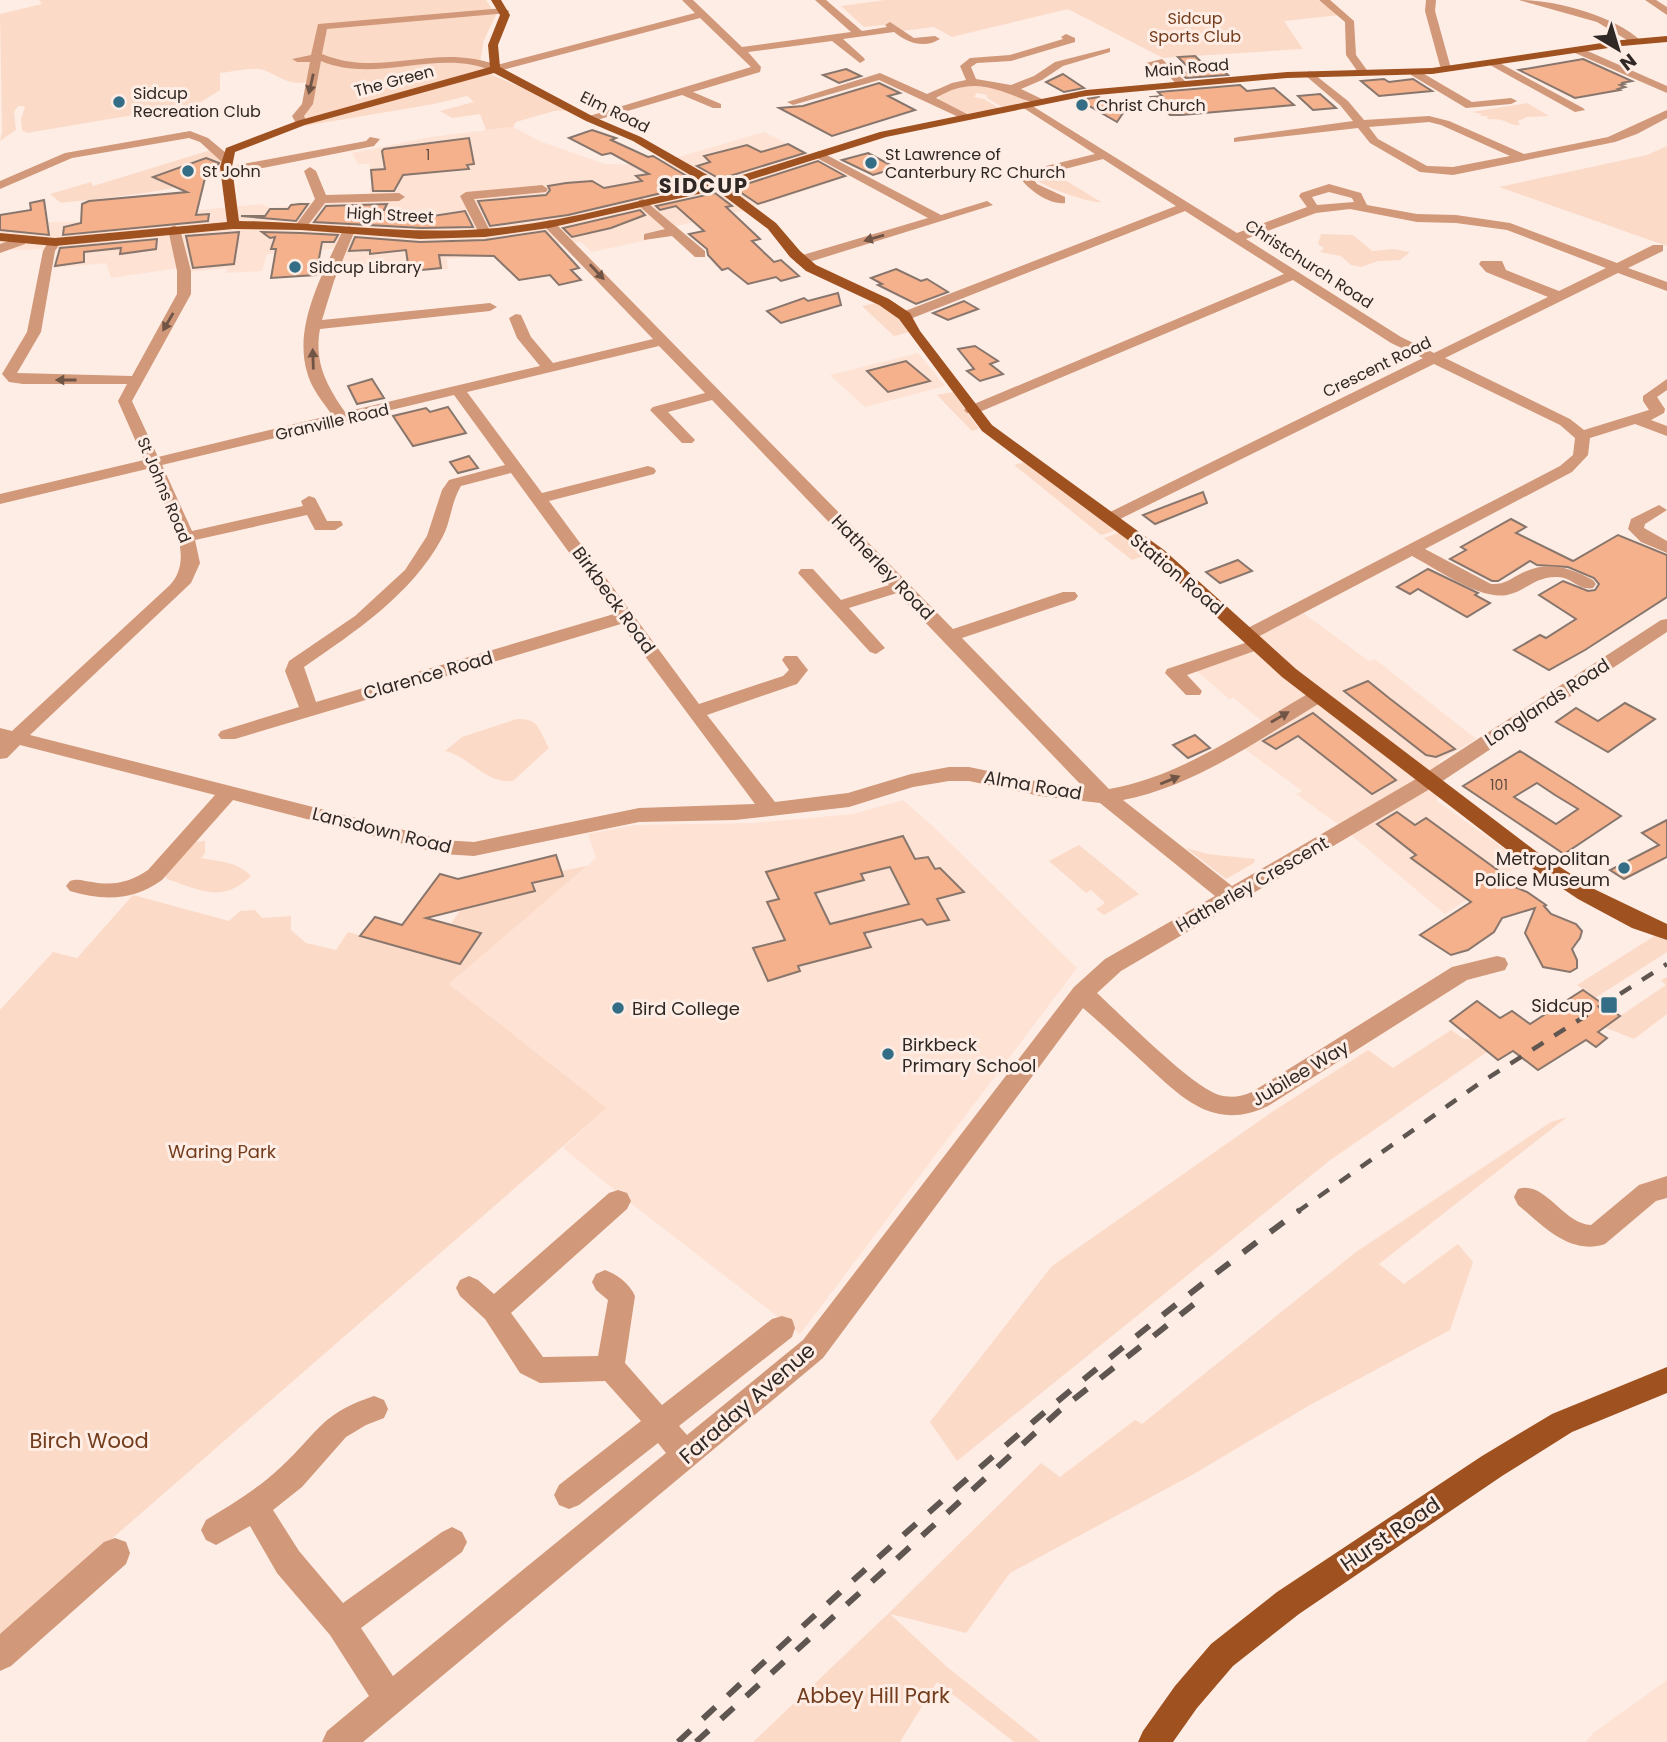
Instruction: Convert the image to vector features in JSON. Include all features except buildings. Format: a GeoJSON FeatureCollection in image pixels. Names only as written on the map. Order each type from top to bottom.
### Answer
{"type":"FeatureCollection","features":[{"type":"Feature","properties":{"kind":"main road"},"geometry":{"type":"LineString","coordinates":[[493,67],[493,45],[504,10],[496,0]]}},
{"type":"Feature","properties":{"kind":"main road","name":"Main Road"},"geometry":{"type":"LineString","coordinates":[[719,186],[876,136],[1090,92],[1310,74],[1415,73],[1636,41],[1667,39]]}},
{"type":"Feature","properties":{"kind":"main road","name":"The Green"},"geometry":{"type":"LineString","coordinates":[[228,166],[246,143],[302,117],[493,67]]}},
{"type":"Feature","properties":{"kind":"main road","name":"Elm Road"},"geometry":{"type":"LineString","coordinates":[[493,67],[590,119],[638,139],[719,186]]}},
{"type":"Feature","properties":{"kind":"main road"},"geometry":{"type":"LineString","coordinates":[[228,166],[233,225]]}},
{"type":"Feature","properties":{"kind":"main road","name":"High Street"},"geometry":{"type":"LineString","coordinates":[[0,237],[20,241],[55,242],[233,225],[301,226],[420,235],[485,233],[549,224],[719,186]]}},
{"type":"Feature","properties":{"kind":"main road","name":"Station Road"},"geometry":{"type":"LineString","coordinates":[[719,186],[772,226],[801,260],[825,276],[884,302],[905,316],[914,332],[987,428],[1171,565],[1318,696],[1530,857],[1586,894],[1640,922],[1667,932]]}},
{"type":"Feature","properties":{"kind":"main road","name":"Hurst Road"},"geometry":{"type":"LineString","coordinates":[[1154,1742],[1186,1697],[1216,1662],[1288,1603],[1492,1466],[1562,1423],[1667,1380]]}},
{"type":"Feature","properties":{"kind":"street"},"geometry":{"type":"LineString","coordinates":[[590,119],[756,70],[740,50],[687,0]]}},
{"type":"Feature","properties":{"kind":"street"},"geometry":{"type":"LineString","coordinates":[[820,0],[860,34]]}},
{"type":"Feature","properties":{"kind":"street"},"geometry":{"type":"LineString","coordinates":[[1324,0],[1352,26],[1351,55],[1364,73]]}},
{"type":"Feature","properties":{"kind":"street"},"geometry":{"type":"LineString","coordinates":[[1431,0],[1430,10],[1445,66],[1449,69]]}},
{"type":"Feature","properties":{"kind":"street"},"geometry":{"type":"LineString","coordinates":[[1524,0],[1544,2],[1601,20],[1636,41]]}},
{"type":"Feature","properties":{"kind":"street"},"geometry":{"type":"LineString","coordinates":[[1652,2],[1667,3]]}},
{"type":"Feature","properties":{"kind":"street"},"geometry":{"type":"LineString","coordinates":[[1652,2],[1667,12]]}},
{"type":"Feature","properties":{"kind":"street"},"geometry":{"type":"LineString","coordinates":[[302,117],[318,56],[322,26],[504,10]]}},
{"type":"Feature","properties":{"kind":"street"},"geometry":{"type":"LineString","coordinates":[[297,59],[318,56],[338,65],[374,67],[450,57],[493,67],[702,14]]}},
{"type":"Feature","properties":{"kind":"street"},"geometry":{"type":"LineString","coordinates":[[740,50],[835,38],[893,27],[912,41],[935,39]]}},
{"type":"Feature","properties":{"kind":"street"},"geometry":{"type":"LineString","coordinates":[[972,82],[965,66],[974,60],[1011,58],[1071,40],[1066,37]]}},
{"type":"Feature","properties":{"kind":"street"},"geometry":{"type":"LineString","coordinates":[[835,38],[860,60]]}},
{"type":"Feature","properties":{"kind":"street"},"geometry":{"type":"LineString","coordinates":[[1014,88],[1038,78],[1059,64],[1106,50]]}},
{"type":"Feature","properties":{"kind":"street"},"geometry":{"type":"LineString","coordinates":[[1579,51],[1667,90]]}},
{"type":"Feature","properties":{"kind":"street"},"geometry":{"type":"LineString","coordinates":[[1151,63],[1162,62],[1182,84]]}},
{"type":"Feature","properties":{"kind":"street"},"geometry":{"type":"LineString","coordinates":[[1494,63],[1579,110]]}},
{"type":"Feature","properties":{"kind":"street"},"geometry":{"type":"LineString","coordinates":[[1415,73],[1470,106],[1511,101]]}},
{"type":"Feature","properties":{"kind":"street"},"geometry":{"type":"LineString","coordinates":[[1310,74],[1344,103],[1359,124],[1380,145],[1417,166],[1432,171],[1453,171],[1620,137],[1667,113]]}},
{"type":"Feature","properties":{"kind":"street"},"geometry":{"type":"LineString","coordinates":[[793,102],[828,93],[829,89],[880,76],[965,117]]}},
{"type":"Feature","properties":{"kind":"street"},"geometry":{"type":"LineString","coordinates":[[904,88],[924,82]]}},
{"type":"Feature","properties":{"kind":"street"},"geometry":{"type":"LineString","coordinates":[[928,98],[948,87],[972,82],[1014,88],[1040,102]]}},
{"type":"Feature","properties":{"kind":"street"},"geometry":{"type":"LineString","coordinates":[[1653,83],[1667,82]]}},
{"type":"Feature","properties":{"kind":"street"},"geometry":{"type":"LineString","coordinates":[[683,92],[717,106]]}},
{"type":"Feature","properties":{"kind":"street","name":"Christchurch Road"},"geometry":{"type":"LineString","coordinates":[[1026,105],[1396,340],[1432,360],[1565,422],[1582,436]]}},
{"type":"Feature","properties":{"kind":"street"},"geometry":{"type":"LineString","coordinates":[[1238,140],[1359,124],[1423,119],[1440,121],[1524,158]]}},
{"type":"Feature","properties":{"kind":"street"},"geometry":{"type":"LineString","coordinates":[[0,185],[69,156],[190,134],[204,140],[228,166],[354,149],[372,144],[374,139]]}},
{"type":"Feature","properties":{"kind":"street"},"geometry":{"type":"LineString","coordinates":[[820,155],[939,219]]}},
{"type":"Feature","properties":{"kind":"street"},"geometry":{"type":"LineString","coordinates":[[1061,200],[1033,187],[1027,179],[1038,172],[1104,155]]}},
{"type":"Feature","properties":{"kind":"street"},"geometry":{"type":"LineString","coordinates":[[310,171],[321,199]]}},
{"type":"Feature","properties":{"kind":"street"},"geometry":{"type":"LineString","coordinates":[[1314,209],[1307,202],[1307,194],[1329,188],[1357,196],[1362,207]]}},
{"type":"Feature","properties":{"kind":"street"},"geometry":{"type":"LineString","coordinates":[[485,233],[466,196],[542,189]]}},
{"type":"Feature","properties":{"kind":"street"},"geometry":{"type":"LineString","coordinates":[[321,199],[400,197]]}},
{"type":"Feature","properties":{"kind":"street"},"geometry":{"type":"LineString","coordinates":[[301,226],[321,199]]}},
{"type":"Feature","properties":{"kind":"street"},"geometry":{"type":"LineString","coordinates":[[643,203],[700,254]]}},
{"type":"Feature","properties":{"kind":"street"},"geometry":{"type":"LineString","coordinates":[[801,260],[987,205]]}},
{"type":"Feature","properties":{"kind":"street"},"geometry":{"type":"LineString","coordinates":[[1236,237],[1314,209],[1337,205],[1362,207],[1417,218],[1455,219],[1500,225],[1667,286]]}},
{"type":"Feature","properties":{"kind":"street"},"geometry":{"type":"LineString","coordinates":[[905,316],[1184,206]]}},
{"type":"Feature","properties":{"kind":"street","name":"Hatherley Road"},"geometry":{"type":"LineString","coordinates":[[549,224],[1105,797],[1230,896]]}},
{"type":"Feature","properties":{"kind":"street"},"geometry":{"type":"LineString","coordinates":[[646,232],[669,227]]}},
{"type":"Feature","properties":{"kind":"street","name":"St Johns Road"},"geometry":{"type":"LineString","coordinates":[[0,753],[8,736],[185,579],[191,563],[186,537],[126,405],[135,380],[184,293],[186,284],[174,229]]}},
{"type":"Feature","properties":{"kind":"street"},"geometry":{"type":"LineString","coordinates":[[342,419],[313,369],[314,325],[319,302],[349,230]]}},
{"type":"Feature","properties":{"kind":"street"},"geometry":{"type":"LineString","coordinates":[[0,248],[20,241]]}},
{"type":"Feature","properties":{"kind":"street"},"geometry":{"type":"LineString","coordinates":[[55,242],[49,251],[34,332],[9,374],[14,379],[23,380],[135,380]]}},
{"type":"Feature","properties":{"kind":"street","name":"Crescent Road"},"geometry":{"type":"LineString","coordinates":[[1110,518],[1658,248]]}},
{"type":"Feature","properties":{"kind":"street"},"geometry":{"type":"LineString","coordinates":[[1500,272],[1561,297]]}},
{"type":"Feature","properties":{"kind":"street"},"geometry":{"type":"LineString","coordinates":[[972,410],[1294,275]]}},
{"type":"Feature","properties":{"kind":"street"},"geometry":{"type":"LineString","coordinates":[[314,325],[490,307]]}},
{"type":"Feature","properties":{"kind":"street"},"geometry":{"type":"LineString","coordinates":[[516,318],[524,338],[550,368]]}},
{"type":"Feature","properties":{"kind":"street","name":"Granville Road"},"geometry":{"type":"LineString","coordinates":[[0,499],[663,341]]}},
{"type":"Feature","properties":{"kind":"street"},"geometry":{"type":"LineString","coordinates":[[1193,691],[1174,673],[1252,639],[1412,549],[1566,469],[1577,462],[1581,454],[1582,436],[1656,413],[1657,409],[1650,401],[1650,396],[1667,383]]}},
{"type":"Feature","properties":{"kind":"street","name":"Birkbeck Road"},"geometry":{"type":"LineString","coordinates":[[459,391],[695,712],[770,809]]}},
{"type":"Feature","properties":{"kind":"street"},"geometry":{"type":"LineString","coordinates":[[658,410],[715,395]]}},
{"type":"Feature","properties":{"kind":"street"},"geometry":{"type":"LineString","coordinates":[[646,398],[687,440]]}},
{"type":"Feature","properties":{"kind":"street"},"geometry":{"type":"LineString","coordinates":[[1638,420],[1667,431]]}},
{"type":"Feature","properties":{"kind":"street"},"geometry":{"type":"LineString","coordinates":[[310,710],[294,671],[295,665],[361,621],[411,573],[435,537],[450,490],[455,483],[515,467]]}},
{"type":"Feature","properties":{"kind":"street"},"geometry":{"type":"LineString","coordinates":[[539,499],[648,471]]}},
{"type":"Feature","properties":{"kind":"street"},"geometry":{"type":"LineString","coordinates":[[186,537],[310,505],[321,526],[335,525]]}},
{"type":"Feature","properties":{"kind":"street"},"geometry":{"type":"LineString","coordinates":[[1659,510],[1637,522],[1636,529],[1667,548]]}},
{"type":"Feature","properties":{"kind":"street"},"geometry":{"type":"LineString","coordinates":[[1412,549],[1487,589],[1505,590],[1531,575],[1563,571],[1587,584]]}},
{"type":"Feature","properties":{"kind":"street"},"geometry":{"type":"LineString","coordinates":[[807,573],[876,648]]}},
{"type":"Feature","properties":{"kind":"street"},"geometry":{"type":"LineString","coordinates":[[839,606],[903,586]]}},
{"type":"Feature","properties":{"kind":"street"},"geometry":{"type":"LineString","coordinates":[[950,636],[1069,596]]}},
{"type":"Feature","properties":{"kind":"street","name":"Clarence Road"},"geometry":{"type":"LineString","coordinates":[[229,735],[627,616]]}},
{"type":"Feature","properties":{"kind":"street","name":"Longlands Road"},"geometry":{"type":"LineString","coordinates":[[1428,781],[1667,624]]}},
{"type":"Feature","properties":{"kind":"street"},"geometry":{"type":"LineString","coordinates":[[1649,636],[1667,646]]}},
{"type":"Feature","properties":{"kind":"street"},"geometry":{"type":"LineString","coordinates":[[695,712],[790,680],[799,670],[791,660]]}},
{"type":"Feature","properties":{"kind":"street","name":"Alma Road"},"geometry":{"type":"LineString","coordinates":[[770,809],[860,798],[911,781],[949,774],[969,774],[1041,789],[1105,797],[1142,790],[1178,777],[1318,696]]}},
{"type":"Feature","properties":{"kind":"street","name":"Lansdown Road"},"geometry":{"type":"LineString","coordinates":[[8,736],[459,849],[474,849],[639,815],[704,815],[770,809]]}},
{"type":"Feature","properties":{"kind":"street","name":"Hatherley Crescent"},"geometry":{"type":"LineString","coordinates":[[1082,993],[1113,965],[1428,781]]}},
{"type":"Feature","properties":{"kind":"street"},"geometry":{"type":"LineString","coordinates":[[77,886],[99,893],[144,884],[229,792]]}},
{"type":"Feature","properties":{"kind":"street","name":"Jubilee Way"},"geometry":{"type":"LineString","coordinates":[[1082,993],[1190,1090],[1203,1099],[1234,1107],[1250,1105],[1460,973],[1497,964]]}},
{"type":"Feature","properties":{"kind":"street","name":"Faraday Avenue"},"geometry":{"type":"LineString","coordinates":[[338,1742],[813,1349],[1082,993]]}},
{"type":"Feature","properties":{"kind":"street"},"geometry":{"type":"LineString","coordinates":[[1527,1197],[1574,1234],[1585,1238],[1596,1236],[1648,1193],[1667,1187]]}},
{"type":"Feature","properties":{"kind":"street"},"geometry":{"type":"LineString","coordinates":[[494,1311],[618,1201]]}},
{"type":"Feature","properties":{"kind":"street"},"geometry":{"type":"LineString","coordinates":[[605,1282],[622,1296],[610,1368]]}},
{"type":"Feature","properties":{"kind":"street"},"geometry":{"type":"LineString","coordinates":[[470,1288],[494,1311],[530,1364],[540,1370],[610,1368],[624,1379],[686,1456]]}},
{"type":"Feature","properties":{"kind":"street"},"geometry":{"type":"LineString","coordinates":[[569,1495],[782,1328]]}},
{"type":"Feature","properties":{"kind":"street"},"geometry":{"type":"LineString","coordinates":[[216,1531],[290,1478],[334,1428],[355,1414],[374,1409]]}},
{"type":"Feature","properties":{"kind":"street"},"geometry":{"type":"LineString","coordinates":[[254,1506],[288,1562],[341,1623],[389,1699]]}},
{"type":"Feature","properties":{"kind":"street"},"geometry":{"type":"LineString","coordinates":[[341,1623],[452,1542]]}},
{"type":"Feature","properties":{"kind":"street"},"geometry":{"type":"LineString","coordinates":[[0,1655],[115,1553]]}},
{"type":"Feature","properties":{"kind":"shaded area"},"geometry":{"type":"Polygon","coordinates":[[[513,127],[542,142],[605,164],[651,165],[764,132],[850,176],[742,211],[642,234],[647,240],[592,252],[581,242],[492,252],[484,256],[447,259],[448,269],[403,272],[402,264],[338,264],[343,248],[267,254],[262,271],[226,273],[227,268],[188,272],[186,267],[111,278],[106,263],[53,268],[58,249],[0,250],[0,222],[76,222],[261,204],[270,208],[369,197],[372,178],[369,164],[358,164],[352,153],[431,137],[513,127]]]}},
{"type":"Feature","properties":{"kind":"shaded area"},"geometry":{"type":"Polygon","coordinates":[[[918,353],[945,386],[865,407],[830,375],[918,353]]]}},
{"type":"Feature","properties":{"kind":"shaded area"},"geometry":{"type":"Polygon","coordinates":[[[1303,613],[1369,661],[1375,659],[1476,739],[1439,761],[1437,801],[1523,862],[1445,914],[1338,824],[1296,794],[1302,791],[1242,747],[1271,729],[1234,698],[1229,699],[1192,667],[1247,647],[1247,642],[1303,613]]]}},
{"type":"Feature","properties":{"kind":"shaded area","name":"Birkbeck Primary School"},"geometry":{"type":"Polygon","coordinates":[[[903,800],[1077,968],[800,1334],[563,1148],[607,1108],[449,984],[596,858],[588,834],[634,825],[753,823],[853,814],[903,800]]]}},
{"type":"Feature","properties":{"kind":"shaded area"},"geometry":{"type":"Polygon","coordinates":[[[1667,1680],[1667,1742],[1586,1742],[1592,1734],[1667,1680]]]}},
{"type":"Feature","properties":{"kind":"green space"},"geometry":{"type":"Polygon","coordinates":[[[39,0],[486,0],[496,15],[484,40],[480,62],[495,69],[404,97],[490,74],[574,110],[554,111],[516,122],[513,127],[486,130],[480,114],[452,118],[440,111],[474,102],[467,96],[304,126],[305,122],[301,123],[311,80],[304,83],[290,82],[259,69],[250,69],[220,73],[220,90],[198,104],[27,133],[22,130],[21,120],[25,106],[18,106],[14,112],[16,130],[0,141],[0,14],[42,4],[39,0]]]}},
{"type":"Feature","properties":{"kind":"green space","name":"Sidcup Sports Club"},"geometry":{"type":"Polygon","coordinates":[[[885,0],[1318,0],[1340,15],[1284,21],[1303,49],[1163,58],[1068,9],[952,37],[934,27],[902,31],[893,24],[864,27],[841,6],[885,0]]]}},
{"type":"Feature","properties":{"kind":"green space"},"geometry":{"type":"Polygon","coordinates":[[[987,84],[1031,102],[1002,107],[987,98],[987,95],[977,93],[974,97],[984,99],[999,108],[967,114],[939,100],[940,95],[958,86],[987,84]]]}},
{"type":"Feature","properties":{"kind":"green space"},"geometry":{"type":"Polygon","coordinates":[[[1527,103],[1549,116],[1527,117],[1518,121],[1520,125],[1517,125],[1499,119],[1488,119],[1486,118],[1489,116],[1472,112],[1527,103]]]}},
{"type":"Feature","properties":{"kind":"green space"},"geometry":{"type":"Polygon","coordinates":[[[1667,146],[1667,246],[1499,187],[1647,155],[1667,146]]]}},
{"type":"Feature","properties":{"kind":"green space"},"geometry":{"type":"Polygon","coordinates":[[[211,150],[220,156],[225,166],[215,175],[197,182],[149,192],[61,203],[50,194],[91,182],[93,186],[211,150]]]}},
{"type":"Feature","properties":{"kind":"green space"},"geometry":{"type":"Polygon","coordinates":[[[1041,175],[1052,179],[1060,177],[1101,202],[1047,186],[1035,179],[1041,175]]]}},
{"type":"Feature","properties":{"kind":"green space"},"geometry":{"type":"Polygon","coordinates":[[[1321,234],[1353,235],[1372,251],[1393,249],[1410,252],[1400,260],[1378,261],[1361,267],[1351,265],[1341,256],[1320,252],[1324,248],[1318,244],[1321,234]]]}},
{"type":"Feature","properties":{"kind":"green space"},"geometry":{"type":"Polygon","coordinates":[[[876,303],[901,320],[909,332],[894,336],[862,306],[876,303]]]}},
{"type":"Feature","properties":{"kind":"green space"},"geometry":{"type":"Polygon","coordinates":[[[953,392],[979,429],[972,431],[937,395],[953,392]]]}},
{"type":"Feature","properties":{"kind":"green space"},"geometry":{"type":"Polygon","coordinates":[[[1025,462],[1117,530],[1101,535],[1014,465],[1025,462]]]}},
{"type":"Feature","properties":{"kind":"green space"},"geometry":{"type":"Polygon","coordinates":[[[1121,532],[1150,554],[1132,560],[1104,538],[1121,532]]]}},
{"type":"Feature","properties":{"kind":"green space"},"geometry":{"type":"Polygon","coordinates":[[[517,719],[535,723],[549,748],[513,781],[494,778],[445,751],[462,737],[517,719]]]}},
{"type":"Feature","properties":{"kind":"green space"},"geometry":{"type":"Polygon","coordinates":[[[205,841],[205,853],[201,858],[234,865],[251,876],[240,885],[220,892],[200,890],[167,879],[163,872],[190,842],[205,841]]]}},
{"type":"Feature","properties":{"kind":"green space"},"geometry":{"type":"Polygon","coordinates":[[[1079,845],[1139,894],[1104,915],[1096,909],[1105,903],[1091,890],[1086,893],[1049,861],[1079,845]]]}},
{"type":"Feature","properties":{"kind":"green space"},"geometry":{"type":"Polygon","coordinates":[[[1186,848],[1208,854],[1255,859],[1254,863],[1226,879],[1186,848]]]}},
{"type":"Feature","properties":{"kind":"green space","name":"Waring Park"},"geometry":{"type":"Polygon","coordinates":[[[587,866],[449,984],[607,1108],[0,1636],[0,1010],[53,952],[77,958],[133,895],[229,921],[240,911],[255,910],[262,918],[291,916],[291,930],[306,943],[336,950],[348,932],[460,964],[481,934],[450,925],[461,909],[534,891],[532,883],[562,876],[561,871],[587,866]]]}},
{"type":"Feature","properties":{"kind":"green space"},"geometry":{"type":"Polygon","coordinates":[[[1656,935],[1667,939],[1667,952],[1595,998],[1577,985],[1656,935]]]}},
{"type":"Feature","properties":{"kind":"green space"},"geometry":{"type":"Polygon","coordinates":[[[1667,977],[1667,1014],[1634,1039],[1604,1027],[1666,985],[1661,980],[1667,977]]]}},
{"type":"Feature","properties":{"kind":"green space"},"geometry":{"type":"Polygon","coordinates":[[[1451,1030],[1464,1039],[1473,1039],[1487,1052],[1329,1161],[957,1461],[930,1422],[1052,1266],[1269,1114],[1368,1050],[1393,1068],[1451,1030]]]}},
{"type":"Feature","properties":{"kind":"green space","name":"Abbey Hill Park"},"geometry":{"type":"Polygon","coordinates":[[[1567,1117],[1379,1264],[1404,1284],[1458,1244],[1473,1262],[1450,1330],[1310,1405],[1192,1475],[1010,1573],[966,1633],[890,1614],[946,1666],[1041,1742],[1014,1742],[937,1682],[900,1742],[753,1742],[1041,1463],[1060,1477],[1135,1420],[1142,1424],[1356,1252],[1551,1122],[1567,1117]]]}},
{"type":"Feature","properties":{"kind":"railway"},"geometry":{"type":"LineString","coordinates":[[1297,1212],[1480,1083],[1667,964]]}},
{"type":"Feature","properties":{"kind":"railway"},"geometry":{"type":"LineString","coordinates":[[678,1742],[904,1534],[1059,1400],[1138,1335],[1300,1210]]}},
{"type":"Feature","properties":{"kind":"railway"},"geometry":{"type":"LineString","coordinates":[[696,1742],[1059,1411],[1194,1304]]}},
{"type":"Feature","properties":{"kind":"place","name":"Sidcup Recreation Club"},"geometry":{"type":"Point","coordinates":[119,102]}},
{"type":"Feature","properties":{"kind":"place","name":"Christ Church"},"geometry":{"type":"Point","coordinates":[1082,105]}},
{"type":"Feature","properties":{"kind":"place","name":"St Lawrence of Canterbury RC Church"},"geometry":{"type":"Point","coordinates":[871,163]}},
{"type":"Feature","properties":{"kind":"place","name":"St John"},"geometry":{"type":"Point","coordinates":[188,171]}},
{"type":"Feature","properties":{"kind":"place","name":"Sidcup Library"},"geometry":{"type":"Point","coordinates":[295,267]}},
{"type":"Feature","properties":{"kind":"place","name":"Metropolitan Police Museum"},"geometry":{"type":"Point","coordinates":[1624,868]}},
{"type":"Feature","properties":{"kind":"place","name":"Sidcup"},"geometry":{"type":"Point","coordinates":[1609,1005]}},
{"type":"Feature","properties":{"kind":"place","name":"Bird College"},"geometry":{"type":"Point","coordinates":[618,1008]}},
{"type":"Feature","properties":{"kind":"place","name":"Birkbeck Primary School"},"geometry":{"type":"Point","coordinates":[888,1054]}},
{"type":"Feature","properties":{"kind":"district","name":"SIDCUP"},"geometry":{"type":"Point","coordinates":[704,185]}},
{"type":"Feature","properties":{"kind":"park label","name":"Birch Wood"},"geometry":{"type":"Point","coordinates":[89,1440]}}]}
